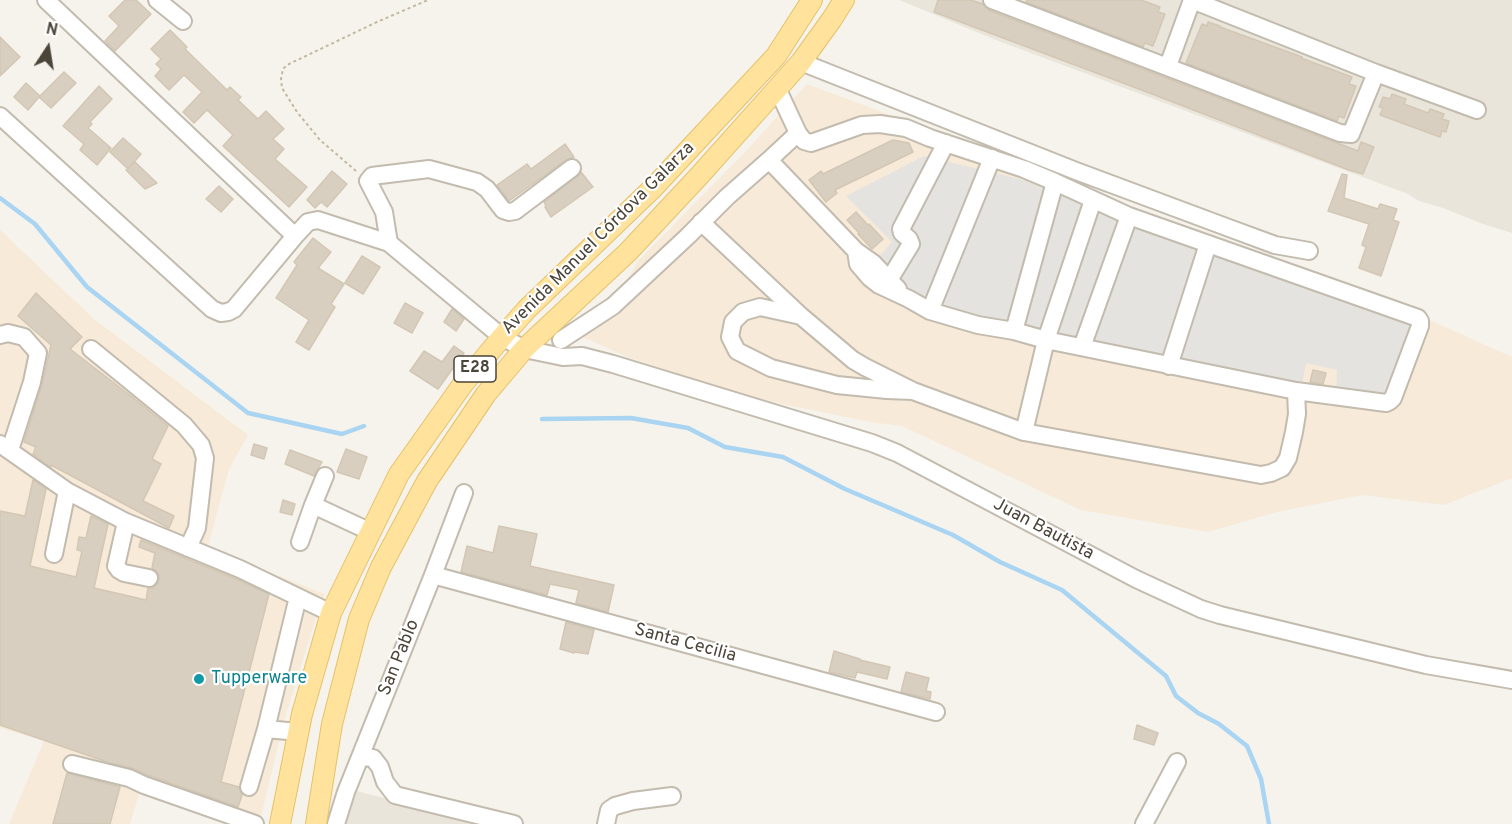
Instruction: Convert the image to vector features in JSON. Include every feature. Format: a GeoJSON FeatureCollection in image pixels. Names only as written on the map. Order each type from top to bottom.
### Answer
{"type":"FeatureCollection","features":[{"type":"Feature","properties":{"kind":"main road","name":"Avenida Manuel Córdova Galarza"},"geometry":{"type":"LineString","coordinates":[[280,824],[302,714],[331,613],[399,474],[463,384],[502,337],[527,309],[653,188],[776,56],[812,0]]}},
{"type":"Feature","properties":{"kind":"main road","name":"Avenida Manuel Córdova Galarza"},"geometry":{"type":"LineString","coordinates":[[316,824],[332,724],[359,619],[381,567],[428,481],[486,394],[524,349],[554,333],[699,176],[801,62],[844,0]]}},
{"type":"Feature","properties":{"kind":"street"},"geometry":{"type":"LineString","coordinates":[[46,0],[295,236]]}},
{"type":"Feature","properties":{"kind":"street"},"geometry":{"type":"LineString","coordinates":[[157,0],[183,21]]}},
{"type":"Feature","properties":{"kind":"street"},"geometry":{"type":"LineString","coordinates":[[992,0],[1340,133],[1351,134],[1376,73]]}},
{"type":"Feature","properties":{"kind":"street"},"geometry":{"type":"LineString","coordinates":[[1168,66],[1192,0],[1376,73],[1477,110]]}},
{"type":"Feature","properties":{"kind":"street"},"geometry":{"type":"LineString","coordinates":[[801,62],[1228,228],[1275,245],[1309,251]]}},
{"type":"Feature","properties":{"kind":"street"},"geometry":{"type":"LineString","coordinates":[[777,88],[804,141],[811,143],[862,125],[880,124],[906,128],[1024,169],[1129,216],[1418,318],[1420,326],[1393,398],[1386,403],[1296,391],[978,325],[930,311],[886,289],[870,278],[858,264],[856,251]]}},
{"type":"Feature","properties":{"kind":"street"},"geometry":{"type":"LineString","coordinates":[[0,116],[212,309],[221,313],[234,309],[308,222],[318,219],[389,243],[384,212],[368,181],[372,176],[429,169],[477,182],[487,189],[503,210],[509,212],[515,211],[572,168]]}},
{"type":"Feature","properties":{"kind":"street"},"geometry":{"type":"LineString","coordinates":[[554,333],[613,306],[798,133]]}},
{"type":"Feature","properties":{"kind":"street"},"geometry":{"type":"LineString","coordinates":[[889,280],[910,244],[901,229],[946,143]]}},
{"type":"Feature","properties":{"kind":"street"},"geometry":{"type":"LineString","coordinates":[[930,311],[992,158]]}},
{"type":"Feature","properties":{"kind":"street"},"geometry":{"type":"LineString","coordinates":[[769,160],[856,251],[873,263],[909,299]]}},
{"type":"Feature","properties":{"kind":"street"},"geometry":{"type":"LineString","coordinates":[[1014,331],[1055,182]]}},
{"type":"Feature","properties":{"kind":"street"},"geometry":{"type":"LineString","coordinates":[[1024,432],[1046,340],[1093,200]]}},
{"type":"Feature","properties":{"kind":"street"},"geometry":{"type":"LineString","coordinates":[[1082,347],[1129,216]]}},
{"type":"Feature","properties":{"kind":"street"},"geometry":{"type":"LineString","coordinates":[[702,222],[801,316],[865,368],[913,390],[1024,432],[1261,475],[1282,468],[1288,459],[1297,414],[1296,391]]}},
{"type":"Feature","properties":{"kind":"street","name":"Juan Bautista"},"geometry":{"type":"LineString","coordinates":[[389,243],[502,337],[524,349],[563,357],[582,356],[861,440],[897,453],[1136,579],[1202,609],[1237,620],[1426,665],[1512,680]]}},
{"type":"Feature","properties":{"kind":"street"},"geometry":{"type":"LineString","coordinates":[[1169,366],[1208,244]]}},
{"type":"Feature","properties":{"kind":"street"},"geometry":{"type":"LineString","coordinates":[[801,316],[760,307],[743,312],[733,322],[730,337],[737,351],[771,368],[837,385],[913,390]]}},
{"type":"Feature","properties":{"kind":"street","name":"Juan Bautista"},"geometry":{"type":"LineString","coordinates":[[527,309],[582,356]]}},
{"type":"Feature","properties":{"kind":"street"},"geometry":{"type":"LineString","coordinates":[[0,335],[8,333],[24,337],[38,353],[32,382],[3,448],[67,491],[126,522],[240,569],[331,613]]}},
{"type":"Feature","properties":{"kind":"street"},"geometry":{"type":"LineString","coordinates":[[91,349],[184,425],[201,445],[205,458],[199,516],[197,528],[188,548]]}},
{"type":"Feature","properties":{"kind":"street"},"geometry":{"type":"LineString","coordinates":[[300,542],[325,477]]}},
{"type":"Feature","properties":{"kind":"street"},"geometry":{"type":"LineString","coordinates":[[54,554],[67,491]]}},
{"type":"Feature","properties":{"kind":"street","name":"San Pablo"},"geometry":{"type":"LineString","coordinates":[[336,824],[346,792],[434,575],[464,493]]}},
{"type":"Feature","properties":{"kind":"street"},"geometry":{"type":"LineString","coordinates":[[313,505],[371,532]]}},
{"type":"Feature","properties":{"kind":"street"},"geometry":{"type":"LineString","coordinates":[[126,522],[116,566],[124,573],[149,578]]}},
{"type":"Feature","properties":{"kind":"street","name":"Santa Cecilia"},"geometry":{"type":"LineString","coordinates":[[434,575],[936,712]]}},
{"type":"Feature","properties":{"kind":"street"},"geometry":{"type":"LineString","coordinates":[[249,788],[266,729],[298,597]]}},
{"type":"Feature","properties":{"kind":"street"},"geometry":{"type":"LineString","coordinates":[[266,729],[298,732]]}},
{"type":"Feature","properties":{"kind":"street"},"geometry":{"type":"LineString","coordinates":[[361,757],[373,758],[380,766],[385,783],[395,795],[514,824]]}},
{"type":"Feature","properties":{"kind":"street"},"geometry":{"type":"LineString","coordinates":[[1144,824],[1177,762]]}},
{"type":"Feature","properties":{"kind":"street"},"geometry":{"type":"LineString","coordinates":[[72,764],[129,778],[255,824]]}},
{"type":"Feature","properties":{"kind":"street"},"geometry":{"type":"LineString","coordinates":[[606,824],[609,810],[615,806],[633,801],[672,796]]}},
{"type":"Feature","properties":{"kind":"path"},"geometry":{"type":"LineString","coordinates":[[368,181],[320,140],[297,112],[282,88],[283,69],[377,22],[428,0]]}},
{"type":"Feature","properties":{"kind":"shaded area"},"geometry":{"type":"Polygon","coordinates":[[[899,0],[1512,0],[1512,233],[1419,201],[1408,194],[996,40],[899,0]]]}},
{"type":"Feature","properties":{"kind":"shaded area"},"geometry":{"type":"Polygon","coordinates":[[[807,84],[1412,312],[1512,357],[1512,478],[1444,505],[1362,495],[1277,512],[1208,532],[1081,510],[902,426],[870,422],[748,397],[627,357],[565,329],[603,304],[627,281],[638,261],[744,153],[807,84]]]}},
{"type":"Feature","properties":{"kind":"shaded area"},"geometry":{"type":"Polygon","coordinates":[[[924,156],[1028,181],[1139,230],[1411,321],[1386,395],[1336,390],[1337,370],[1306,363],[1302,384],[972,319],[910,293],[877,259],[892,242],[846,196],[924,156]]]}},
{"type":"Feature","properties":{"kind":"shaded area","name":"Tupperware"},"geometry":{"type":"Polygon","coordinates":[[[0,230],[94,319],[248,435],[229,469],[208,546],[325,594],[285,718],[260,820],[140,790],[130,824],[9,824],[44,741],[0,728],[0,230]]]}},
{"type":"Feature","properties":{"kind":"shaded area"},"geometry":{"type":"Polygon","coordinates":[[[357,791],[484,824],[345,824],[357,791]]]}},
{"type":"Feature","properties":{"kind":"building"},"geometry":{"type":"Polygon","coordinates":[[[125,0],[136,0],[151,14],[115,51],[105,41],[119,26],[109,16],[125,0]]]}},
{"type":"Feature","properties":{"kind":"building"},"geometry":{"type":"Polygon","coordinates":[[[938,0],[971,0],[983,4],[988,10],[1358,151],[1361,142],[1374,147],[1363,174],[1349,170],[934,12],[938,0]]]}},
{"type":"Feature","properties":{"kind":"building"},"geometry":{"type":"Polygon","coordinates":[[[1027,0],[1141,0],[1160,7],[1158,12],[1165,14],[1153,46],[1145,43],[1143,47],[1026,2],[1027,0]]]}},
{"type":"Feature","properties":{"kind":"building"},"geometry":{"type":"Polygon","coordinates":[[[1208,22],[1352,77],[1349,84],[1356,86],[1344,118],[1339,116],[1337,121],[1186,63],[1202,24],[1207,26],[1208,22]]]}},
{"type":"Feature","properties":{"kind":"building"},"geometry":{"type":"Polygon","coordinates":[[[170,30],[187,47],[185,49],[227,90],[230,87],[241,97],[238,100],[258,119],[266,111],[284,129],[273,139],[284,149],[275,159],[307,187],[289,207],[223,146],[233,135],[207,110],[194,123],[183,112],[202,92],[184,75],[169,90],[155,76],[161,69],[156,64],[161,59],[151,49],[170,30]]]}},
{"type":"Feature","properties":{"kind":"building"},"geometry":{"type":"Polygon","coordinates":[[[0,37],[20,57],[0,76],[0,37]]]}},
{"type":"Feature","properties":{"kind":"building"},"geometry":{"type":"Polygon","coordinates":[[[64,72],[76,83],[51,108],[39,97],[28,110],[14,97],[26,83],[40,96],[64,72]]]}},
{"type":"Feature","properties":{"kind":"building"},"geometry":{"type":"Polygon","coordinates":[[[99,86],[112,99],[90,122],[92,124],[88,128],[111,148],[97,165],[80,150],[84,144],[63,126],[99,86]]]}},
{"type":"Feature","properties":{"kind":"building"},"geometry":{"type":"Polygon","coordinates":[[[1392,94],[1406,99],[1404,104],[1428,113],[1430,109],[1444,114],[1442,119],[1449,121],[1446,132],[1442,131],[1440,137],[1380,115],[1383,108],[1379,107],[1383,97],[1390,99],[1392,94]]]}},
{"type":"Feature","properties":{"kind":"building"},"geometry":{"type":"Polygon","coordinates":[[[123,138],[141,154],[128,169],[110,152],[123,138]]]}},
{"type":"Feature","properties":{"kind":"building"},"geometry":{"type":"Polygon","coordinates":[[[893,140],[909,143],[913,152],[835,190],[837,193],[826,202],[809,180],[821,171],[823,174],[893,140]]]}},
{"type":"Feature","properties":{"kind":"building"},"geometry":{"type":"Polygon","coordinates":[[[565,144],[574,157],[566,160],[509,201],[497,185],[527,164],[531,169],[565,144]]]}},
{"type":"Feature","properties":{"kind":"building"},"geometry":{"type":"Polygon","coordinates":[[[135,162],[157,183],[145,189],[126,170],[135,162]]]}},
{"type":"Feature","properties":{"kind":"building"},"geometry":{"type":"Polygon","coordinates":[[[332,171],[347,184],[327,207],[321,202],[315,208],[307,200],[332,171]]]}},
{"type":"Feature","properties":{"kind":"building"},"geometry":{"type":"Polygon","coordinates":[[[581,172],[593,187],[551,217],[544,202],[581,172]]]}},
{"type":"Feature","properties":{"kind":"building"},"geometry":{"type":"Polygon","coordinates":[[[1342,174],[1347,175],[1344,198],[1378,209],[1380,204],[1397,209],[1393,220],[1399,222],[1381,276],[1359,268],[1366,247],[1362,245],[1369,224],[1328,211],[1342,174]]]}},
{"type":"Feature","properties":{"kind":"building"},"geometry":{"type":"Polygon","coordinates":[[[219,186],[233,199],[221,212],[206,199],[219,186]]]}},
{"type":"Feature","properties":{"kind":"building"},"geometry":{"type":"Polygon","coordinates":[[[856,212],[883,239],[872,249],[847,220],[856,212]]]}},
{"type":"Feature","properties":{"kind":"building"},"geometry":{"type":"Polygon","coordinates":[[[313,238],[331,252],[318,268],[344,284],[331,304],[335,307],[309,350],[296,342],[309,320],[276,298],[297,265],[294,262],[313,238]]]}},
{"type":"Feature","properties":{"kind":"building"},"geometry":{"type":"Polygon","coordinates":[[[362,256],[380,267],[363,294],[345,283],[362,256]]]}},
{"type":"Feature","properties":{"kind":"building"},"geometry":{"type":"Polygon","coordinates":[[[36,293],[82,337],[70,349],[168,426],[152,459],[161,464],[143,501],[174,516],[169,528],[51,465],[51,467],[33,454],[36,447],[24,442],[42,385],[51,345],[18,316],[36,293]]]}},
{"type":"Feature","properties":{"kind":"building"},"geometry":{"type":"Polygon","coordinates":[[[405,303],[423,313],[412,333],[394,323],[405,303]]]}},
{"type":"Feature","properties":{"kind":"building"},"geometry":{"type":"Polygon","coordinates":[[[452,309],[464,319],[456,331],[444,322],[452,309]]]}},
{"type":"Feature","properties":{"kind":"building"},"geometry":{"type":"Polygon","coordinates":[[[454,346],[464,353],[438,389],[410,371],[424,351],[442,362],[454,346]]]}},
{"type":"Feature","properties":{"kind":"building"},"geometry":{"type":"Polygon","coordinates":[[[1313,370],[1326,373],[1323,384],[1310,382],[1313,370]]]}},
{"type":"Feature","properties":{"kind":"building"},"geometry":{"type":"Polygon","coordinates":[[[254,444],[267,448],[264,459],[251,455],[254,444]]]}},
{"type":"Feature","properties":{"kind":"building"},"geometry":{"type":"Polygon","coordinates":[[[346,449],[367,457],[359,479],[337,472],[346,449]]]}},
{"type":"Feature","properties":{"kind":"building"},"geometry":{"type":"Polygon","coordinates":[[[290,450],[322,462],[314,476],[285,464],[290,450]]]}},
{"type":"Feature","properties":{"kind":"building"},"geometry":{"type":"Polygon","coordinates":[[[33,480],[46,489],[30,566],[76,577],[82,551],[77,550],[79,537],[86,538],[91,516],[108,524],[94,588],[146,600],[148,588],[153,588],[157,584],[159,575],[152,568],[155,553],[139,547],[141,540],[269,594],[221,782],[239,787],[242,795],[238,807],[132,768],[110,763],[0,725],[0,511],[25,516],[33,480]]]}},
{"type":"Feature","properties":{"kind":"building"},"geometry":{"type":"Polygon","coordinates":[[[283,500],[295,504],[292,515],[280,512],[283,500]]]}},
{"type":"Feature","properties":{"kind":"building"},"geometry":{"type":"Polygon","coordinates":[[[499,526],[537,534],[530,566],[614,585],[608,612],[576,603],[579,590],[550,584],[547,595],[461,572],[467,546],[493,553],[499,526]]]}},
{"type":"Feature","properties":{"kind":"building"},"geometry":{"type":"Polygon","coordinates":[[[566,622],[594,630],[588,654],[560,649],[566,622]]]}},
{"type":"Feature","properties":{"kind":"building"},"geometry":{"type":"Polygon","coordinates":[[[834,651],[890,667],[887,679],[857,672],[855,678],[829,672],[834,651]]]}},
{"type":"Feature","properties":{"kind":"building"},"geometry":{"type":"Polygon","coordinates":[[[906,672],[929,678],[926,691],[931,692],[930,699],[901,692],[906,672]]]}},
{"type":"Feature","properties":{"kind":"building"},"geometry":{"type":"Polygon","coordinates":[[[1137,725],[1158,733],[1154,745],[1134,739],[1137,725]]]}},
{"type":"Feature","properties":{"kind":"building"},"geometry":{"type":"Polygon","coordinates":[[[67,773],[120,787],[110,824],[53,824],[67,773]]]}},
{"type":"Feature","properties":{"kind":"waterway"},"geometry":{"type":"LineString","coordinates":[[0,198],[35,224],[87,287],[248,413],[342,434],[364,426]]}},
{"type":"Feature","properties":{"kind":"waterway"},"geometry":{"type":"LineString","coordinates":[[542,419],[631,418],[688,428],[725,447],[783,457],[845,489],[953,535],[1000,562],[1062,590],[1166,676],[1176,696],[1198,713],[1219,724],[1247,746],[1261,779],[1269,824]]}},
{"type":"Feature","properties":{"kind":"place","name":"Tupperware"},"geometry":{"type":"Point","coordinates":[199,679]}}]}
